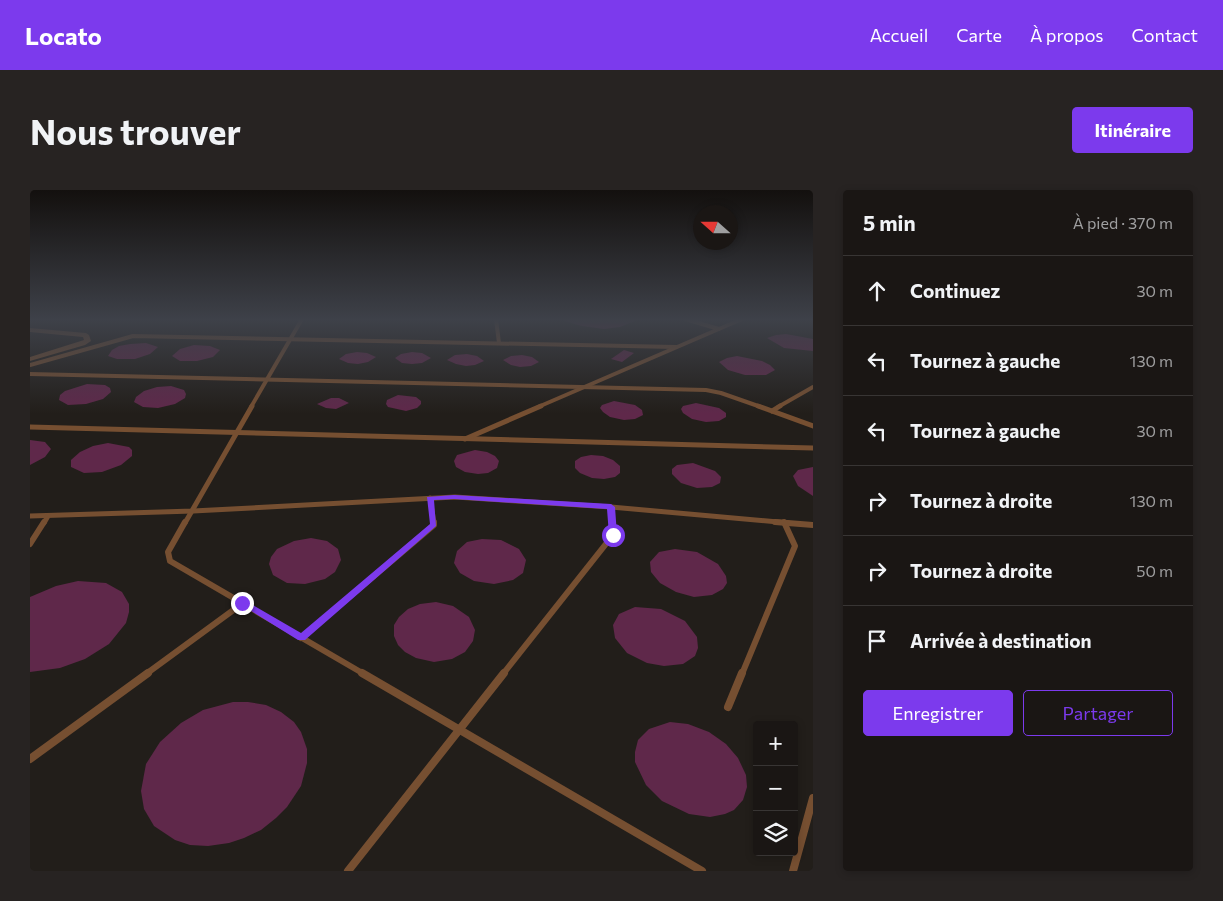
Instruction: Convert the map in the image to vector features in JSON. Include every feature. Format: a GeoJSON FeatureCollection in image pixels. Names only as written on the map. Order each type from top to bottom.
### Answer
{"type":"FeatureCollection","features":[{"type":"Feature","properties":{"kind":"street"},"geometry":{"type":"LineString","coordinates":[[30,359],[59,351]]}},
{"type":"Feature","properties":{"kind":"lane"},"geometry":{"type":"LineString","coordinates":[[30,366],[82,351]]}},
{"type":"Feature","properties":{"kind":"lane"},"geometry":{"type":"LineString","coordinates":[[283,351],[168,552],[170,561],[702,871]]}},
{"type":"Feature","properties":{"kind":"lane"},"geometry":{"type":"LineString","coordinates":[[463,440],[667,351]]}},
{"type":"Feature","properties":{"kind":"lane"},"geometry":{"type":"LineString","coordinates":[[30,374],[706,390],[721,393],[813,426]]}},
{"type":"Feature","properties":{"kind":"lane"},"geometry":{"type":"LineString","coordinates":[[772,411],[813,386]]}},
{"type":"Feature","properties":{"kind":"lane"},"geometry":{"type":"LineString","coordinates":[[30,427],[813,448]]}},
{"type":"Feature","properties":{"kind":"lane"},"geometry":{"type":"LineString","coordinates":[[30,516],[193,511],[454,497],[611,507],[813,525]]}},
{"type":"Feature","properties":{"kind":"lane"},"geometry":{"type":"LineString","coordinates":[[301,638],[434,524],[430,498]]}},
{"type":"Feature","properties":{"kind":"lane"},"geometry":{"type":"LineString","coordinates":[[348,871],[613,535],[611,507]]}},
{"type":"Feature","properties":{"kind":"lane"},"geometry":{"type":"LineString","coordinates":[[30,544],[48,516]]}},
{"type":"Feature","properties":{"kind":"lane"},"geometry":{"type":"LineString","coordinates":[[728,707],[795,546],[784,522]]}},
{"type":"Feature","properties":{"kind":"lane"},"geometry":{"type":"LineString","coordinates":[[30,759],[242,603]]}},
{"type":"Feature","properties":{"kind":"lane"},"geometry":{"type":"LineString","coordinates":[[792,871],[813,798]]}},
{"type":"Feature","properties":{"kind":"building"},"geometry":{"type":"Polygon","coordinates":[[[111,351],[154,351],[135,359],[117,359],[108,356],[111,351]]]}},
{"type":"Feature","properties":{"kind":"building"},"geometry":{"type":"Polygon","coordinates":[[[178,351],[219,351],[213,357],[197,361],[180,361],[172,356],[178,351]]]}},
{"type":"Feature","properties":{"kind":"building"},"geometry":{"type":"Polygon","coordinates":[[[623,351],[634,353],[622,362],[611,359],[623,351]]]}},
{"type":"Feature","properties":{"kind":"building"},"geometry":{"type":"Polygon","coordinates":[[[367,353],[376,357],[368,362],[358,364],[348,363],[339,359],[346,354],[367,353]]]}},
{"type":"Feature","properties":{"kind":"building"},"geometry":{"type":"Polygon","coordinates":[[[422,353],[431,358],[422,363],[412,364],[402,363],[395,358],[401,354],[422,353]]]}},
{"type":"Feature","properties":{"kind":"building"},"geometry":{"type":"Polygon","coordinates":[[[467,354],[477,356],[484,361],[466,366],[447,360],[455,355],[467,354]]]}},
{"type":"Feature","properties":{"kind":"building"},"geometry":{"type":"Polygon","coordinates":[[[522,355],[532,357],[539,362],[531,366],[520,367],[511,365],[503,360],[511,356],[522,355]]]}},
{"type":"Feature","properties":{"kind":"building"},"geometry":{"type":"Polygon","coordinates":[[[737,356],[762,361],[775,370],[766,375],[745,375],[728,370],[719,362],[737,356]]]}},
{"type":"Feature","properties":{"kind":"building"},"geometry":{"type":"Polygon","coordinates":[[[87,384],[105,385],[110,388],[111,392],[103,399],[86,404],[68,405],[59,400],[60,395],[65,391],[87,384]]]}},
{"type":"Feature","properties":{"kind":"building"},"geometry":{"type":"Polygon","coordinates":[[[171,386],[184,390],[185,398],[175,404],[158,408],[143,407],[134,402],[136,397],[144,391],[157,387],[171,386]]]}},
{"type":"Feature","properties":{"kind":"building"},"geometry":{"type":"Polygon","coordinates":[[[398,395],[416,397],[421,401],[421,404],[417,408],[406,411],[388,407],[386,404],[387,400],[398,395]]]}},
{"type":"Feature","properties":{"kind":"building"},"geometry":{"type":"Polygon","coordinates":[[[331,398],[339,398],[349,403],[336,409],[326,408],[317,404],[331,398]]]}},
{"type":"Feature","properties":{"kind":"building"},"geometry":{"type":"Polygon","coordinates":[[[614,401],[635,405],[642,410],[643,415],[635,419],[624,420],[610,417],[600,408],[602,405],[614,401]]]}},
{"type":"Feature","properties":{"kind":"building"},"geometry":{"type":"Polygon","coordinates":[[[696,403],[719,408],[726,413],[726,417],[719,421],[706,422],[692,419],[683,413],[681,409],[683,406],[696,403]]]}},
{"type":"Feature","properties":{"kind":"building"},"geometry":{"type":"Polygon","coordinates":[[[30,440],[45,442],[51,449],[45,457],[30,465],[30,440]]]}},
{"type":"Feature","properties":{"kind":"building"},"geometry":{"type":"Polygon","coordinates":[[[108,443],[129,447],[132,450],[132,456],[121,465],[102,472],[84,473],[71,467],[71,460],[80,452],[93,446],[108,443]]]}},
{"type":"Feature","properties":{"kind":"building"},"geometry":{"type":"Polygon","coordinates":[[[475,450],[487,452],[495,456],[499,461],[497,468],[488,473],[478,474],[465,472],[456,467],[454,461],[457,455],[475,450]]]}},
{"type":"Feature","properties":{"kind":"building"},"geometry":{"type":"Polygon","coordinates":[[[591,455],[603,456],[613,460],[620,466],[620,473],[615,477],[604,479],[592,478],[580,473],[575,468],[575,461],[581,457],[591,455]]]}},
{"type":"Feature","properties":{"kind":"building"},"geometry":{"type":"Polygon","coordinates":[[[693,463],[715,471],[721,477],[720,483],[712,487],[697,488],[681,483],[672,474],[672,469],[677,465],[693,463]]]}},
{"type":"Feature","properties":{"kind":"building"},"geometry":{"type":"Polygon","coordinates":[[[813,467],[813,496],[798,486],[793,476],[798,470],[813,467]]]}},
{"type":"Feature","properties":{"kind":"building"},"geometry":{"type":"Polygon","coordinates":[[[311,538],[327,541],[338,549],[341,560],[335,572],[325,579],[305,584],[287,583],[273,575],[269,564],[271,557],[277,549],[294,541],[311,538]]]}},
{"type":"Feature","properties":{"kind":"building"},"geometry":{"type":"Polygon","coordinates":[[[482,539],[501,540],[519,549],[526,560],[523,573],[513,580],[494,584],[474,581],[460,573],[454,563],[457,551],[467,542],[482,539]]]}},
{"type":"Feature","properties":{"kind":"building"},"geometry":{"type":"Polygon","coordinates":[[[675,549],[697,552],[718,564],[726,576],[727,583],[723,589],[712,595],[694,597],[676,592],[660,583],[651,572],[650,562],[659,552],[675,549]]]}},
{"type":"Feature","properties":{"kind":"building"},"geometry":{"type":"Polygon","coordinates":[[[78,581],[106,583],[122,592],[129,604],[126,623],[109,644],[85,659],[60,668],[30,672],[30,597],[56,586],[78,581]]]}},
{"type":"Feature","properties":{"kind":"building"},"geometry":{"type":"Polygon","coordinates":[[[436,602],[453,606],[469,617],[475,630],[473,641],[465,652],[452,659],[434,662],[416,658],[405,652],[398,645],[394,636],[394,625],[399,617],[408,609],[420,604],[436,602]]]}},
{"type":"Feature","properties":{"kind":"building"},"geometry":{"type":"Polygon","coordinates":[[[635,607],[661,609],[685,621],[697,637],[698,648],[695,656],[683,664],[664,666],[647,663],[627,653],[615,638],[613,625],[619,614],[635,607]]]}},
{"type":"Feature","properties":{"kind":"building"},"geometry":{"type":"Polygon","coordinates":[[[233,702],[266,705],[281,712],[294,722],[301,732],[307,749],[307,763],[301,786],[287,807],[276,818],[261,830],[244,838],[229,843],[208,846],[190,845],[175,840],[154,826],[144,809],[141,791],[146,764],[160,742],[181,723],[203,710],[233,702]]]}},
{"type":"Feature","properties":{"kind":"building"},"geometry":{"type":"Polygon","coordinates":[[[670,722],[688,724],[709,732],[726,744],[738,758],[746,775],[747,787],[743,800],[734,810],[710,817],[689,814],[662,801],[646,785],[635,762],[638,740],[649,729],[670,722]]]}},
{"type":"Feature","properties":{"kind":"route"},"geometry":{"type":"LineString","coordinates":[[242,603],[301,638],[434,524],[430,498],[454,497],[611,507],[613,535]]}}]}
